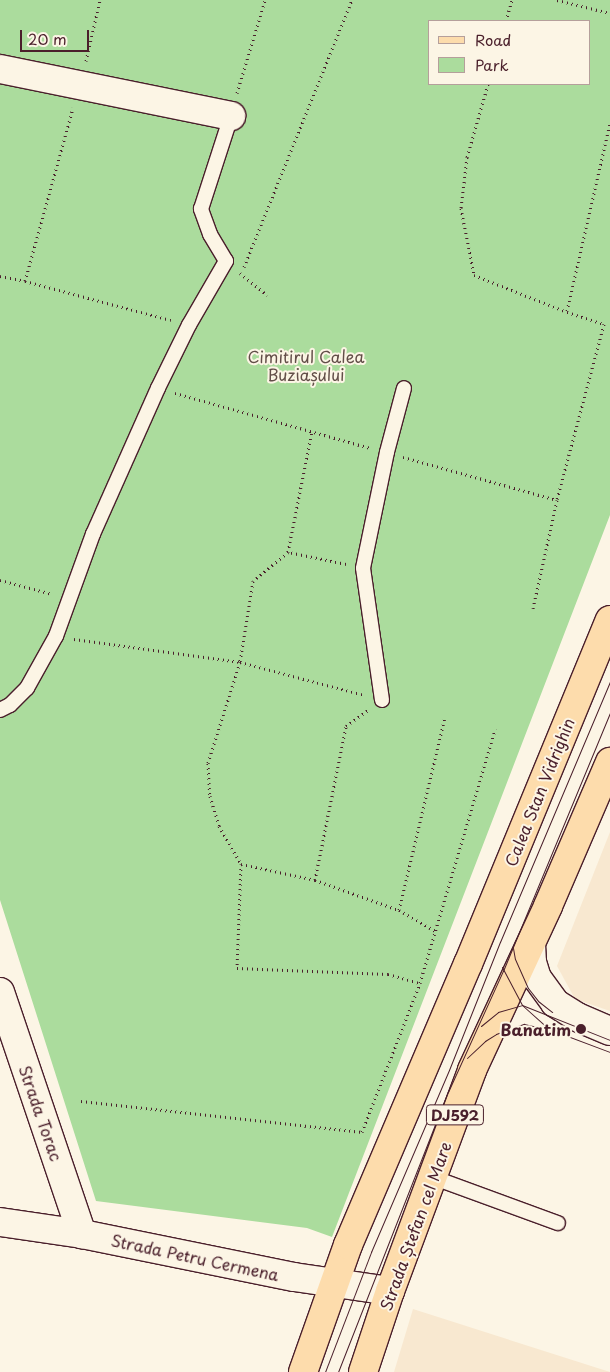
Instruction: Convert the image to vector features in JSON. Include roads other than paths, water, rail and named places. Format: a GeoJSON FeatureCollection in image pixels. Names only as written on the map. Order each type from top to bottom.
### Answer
{"type":"FeatureCollection","features":[{"type":"Feature","properties":{"kind":"main road","name":"Calea Stan Vidrighin"},"geometry":{"type":"LineString","coordinates":[[334,1283],[348,1245],[468,964],[610,620]]}},
{"type":"Feature","properties":{"kind":"main road","name":"DJ592"},"geometry":{"type":"LineString","coordinates":[[531,944],[610,762]]}},
{"type":"Feature","properties":{"kind":"main road","name":"Strada Ștefan cel Mare"},"geometry":{"type":"LineString","coordinates":[[363,1372],[390,1291],[472,1070],[531,944]]}},
{"type":"Feature","properties":{"kind":"main road","name":"DJ592"},"geometry":{"type":"LineString","coordinates":[[303,1372],[334,1283]]}},
{"type":"Feature","properties":{"kind":"street"},"geometry":{"type":"LineString","coordinates":[[0,69],[231,116]]}},
{"type":"Feature","properties":{"kind":"street"},"geometry":{"type":"LineString","coordinates":[[531,944],[532,962],[537,978],[555,1003],[577,1017],[610,1031]]}},
{"type":"Feature","properties":{"kind":"street","name":"Strada Torac"},"geometry":{"type":"LineString","coordinates":[[0,992],[82,1234]]}},
{"type":"Feature","properties":{"kind":"street","name":"Strada Petru Cermena"},"geometry":{"type":"LineString","coordinates":[[0,1222],[82,1234],[294,1277],[390,1291]]}},
{"type":"Feature","properties":{"kind":"lane"},"geometry":{"type":"LineString","coordinates":[[0,710],[10,704],[27,688],[56,636],[93,534],[158,388],[189,325],[226,261],[210,234],[201,209],[231,116]]}},
{"type":"Feature","properties":{"kind":"lane"},"geometry":{"type":"LineString","coordinates":[[382,700],[363,568],[387,452],[404,388]]}},
{"type":"Feature","properties":{"kind":"lane"},"geometry":{"type":"LineString","coordinates":[[432,1177],[558,1223]]}},
{"type":"Feature","properties":{"kind":"tram line"},"geometry":{"type":"LineString","coordinates":[[325,1372],[371,1252],[449,1070],[500,942],[610,681]]}},
{"type":"Feature","properties":{"kind":"tram line"},"geometry":{"type":"LineString","coordinates":[[338,1372],[448,1092],[503,971],[610,713]]}},
{"type":"Feature","properties":{"kind":"tram line"},"geometry":{"type":"LineString","coordinates":[[513,948],[515,959],[528,988],[538,1001],[552,1012]]}},
{"type":"Feature","properties":{"kind":"tram line"},"geometry":{"type":"LineString","coordinates":[[502,967],[522,1005],[545,1026]]}},
{"type":"Feature","properties":{"kind":"tram line"},"geometry":{"type":"LineString","coordinates":[[481,1026],[498,1012],[522,1005],[610,1040]]}},
{"type":"Feature","properties":{"kind":"tram line"},"geometry":{"type":"LineString","coordinates":[[467,1058],[485,1041],[496,1034],[524,1024],[554,1031],[610,1052]]}},
{"type":"Feature","properties":{"kind":"place","name":"Banatim"},"geometry":{"type":"Point","coordinates":[581,1029]}},
{"type":"Feature","properties":{"kind":"park label","name":"Cimitirul Calea Buziașului"},"geometry":{"type":"Point","coordinates":[306,365]}}]}
